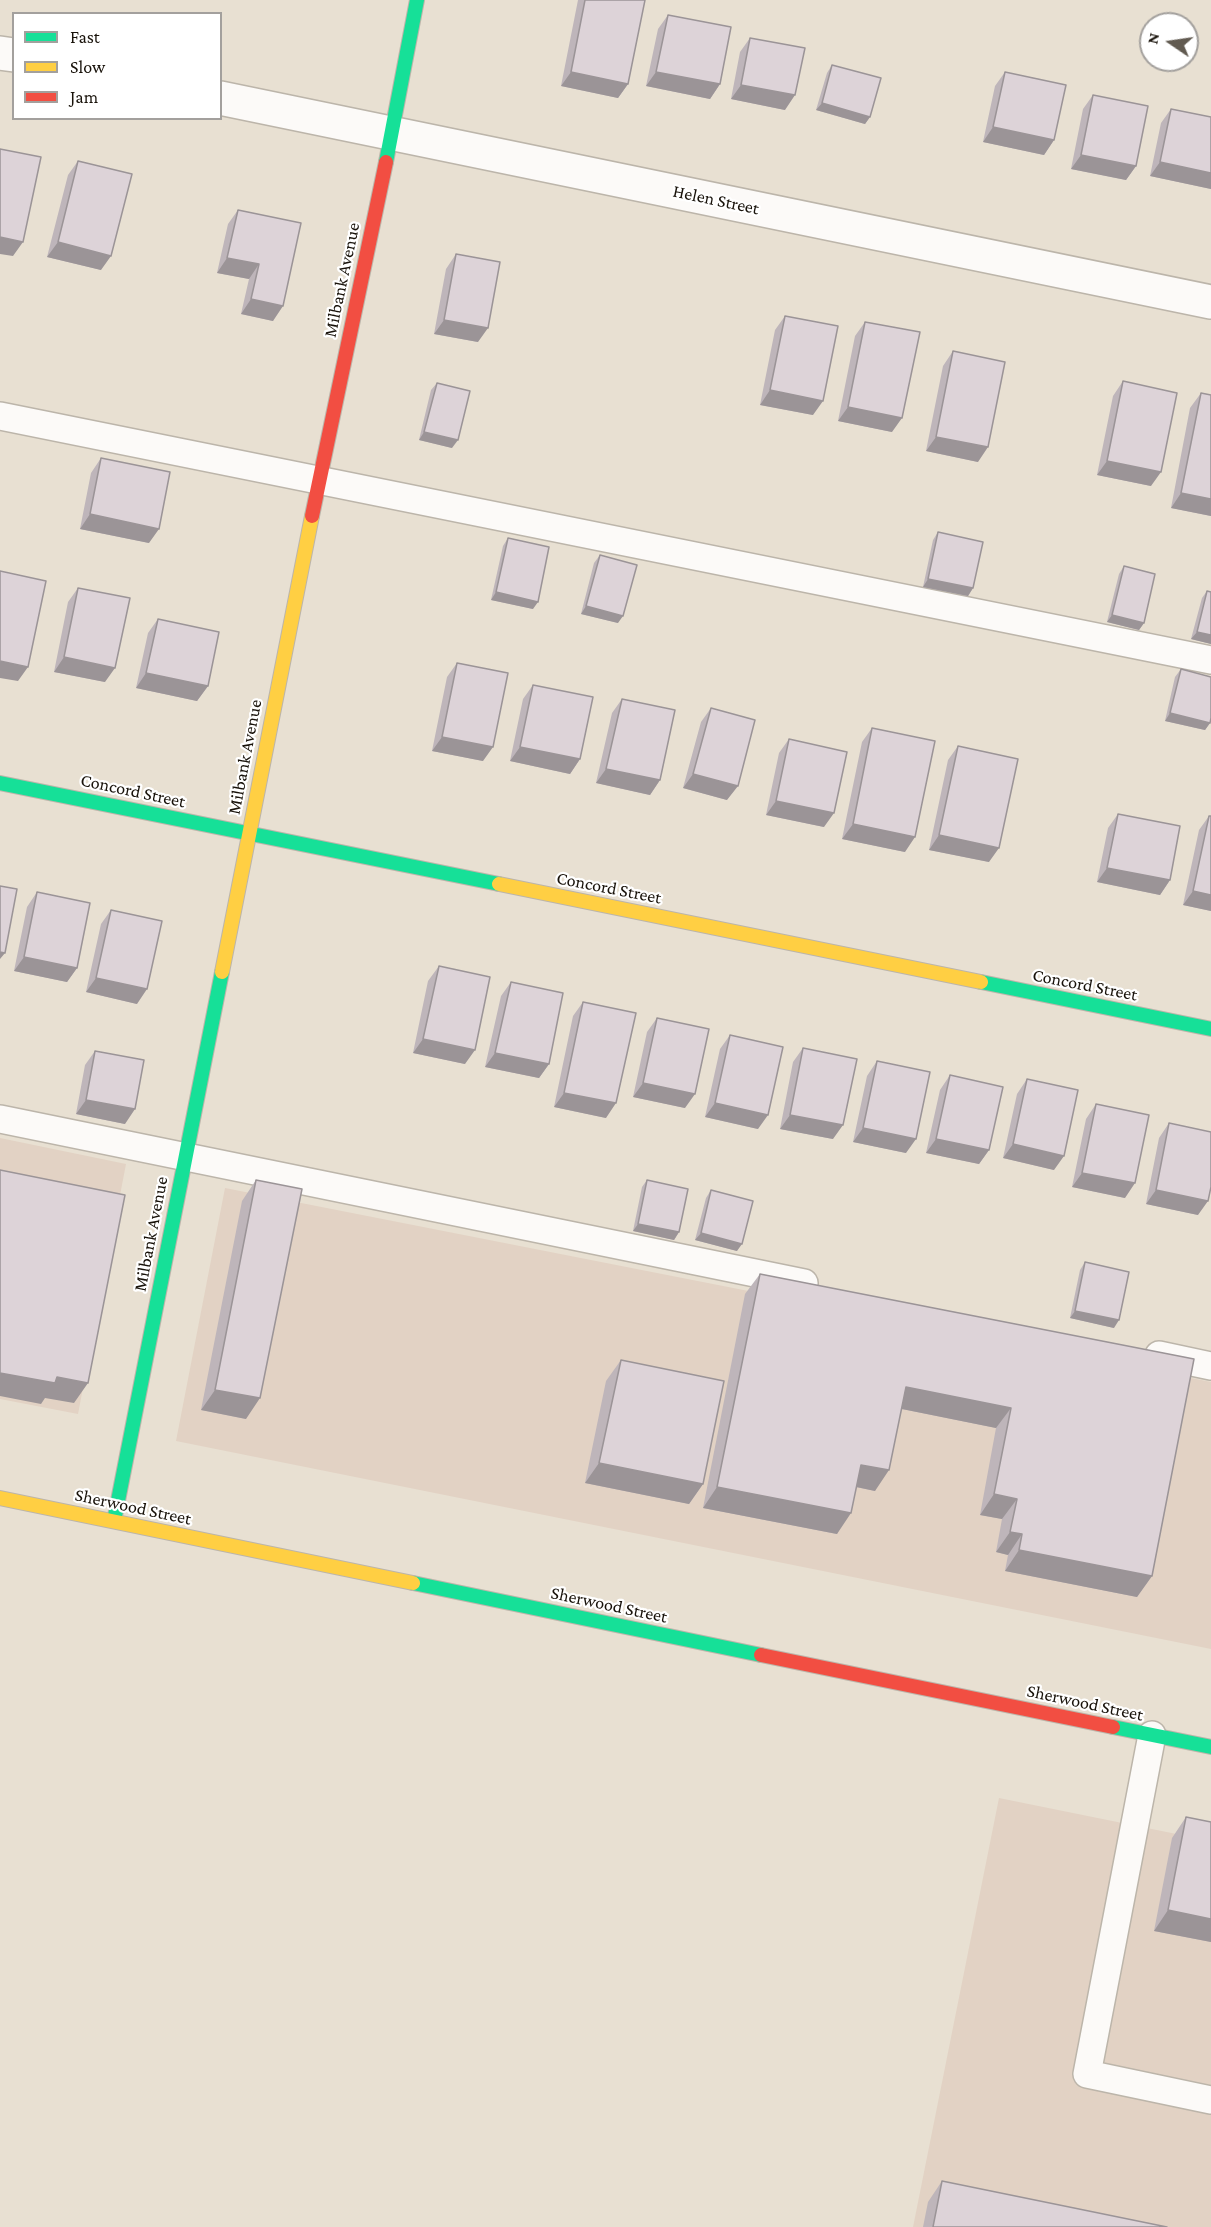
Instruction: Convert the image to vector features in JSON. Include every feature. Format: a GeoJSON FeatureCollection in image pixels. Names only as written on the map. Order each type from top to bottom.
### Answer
{"type":"FeatureCollection","features":[{"type":"Feature","properties":{"kind":"street","name":"Milbank Avenue"},"geometry":{"type":"LineString","coordinates":[[114,1521],[248,833],[392,133],[417,0]]}},
{"type":"Feature","properties":{"kind":"street","name":"Helen Street"},"geometry":{"type":"LineString","coordinates":[[222,98],[1211,302]]}},
{"type":"Feature","properties":{"kind":"street","name":"Concord Street"},"geometry":{"type":"LineString","coordinates":[[0,783],[1211,1029]]}},
{"type":"Feature","properties":{"kind":"street","name":"Sherwood Street"},"geometry":{"type":"LineString","coordinates":[[0,1498],[1211,1747]]}},
{"type":"Feature","properties":{"kind":"lane"},"geometry":{"type":"LineString","coordinates":[[0,416],[1211,660]]}},
{"type":"Feature","properties":{"kind":"lane"},"geometry":{"type":"LineString","coordinates":[[0,1119],[826,1287]]}},
{"type":"Feature","properties":{"kind":"lane"},"geometry":{"type":"LineString","coordinates":[[1129,1349],[1211,1366]]}},
{"type":"Feature","properties":{"kind":"lane"},"geometry":{"type":"LineString","coordinates":[[1152,1735],[1087,2074],[1211,2100]]}},
{"type":"Feature","properties":{"kind":"shaded area"},"geometry":{"type":"Polygon","coordinates":[[[0,1138],[126,1164],[78,1414],[0,1399],[0,1138]]]}},
{"type":"Feature","properties":{"kind":"shaded area"},"geometry":{"type":"Polygon","coordinates":[[[225,1188],[1211,1382],[1211,1649],[176,1441],[225,1188]]]}},
{"type":"Feature","properties":{"kind":"shaded area"},"geometry":{"type":"Polygon","coordinates":[[[999,1798],[1211,1841],[1211,2227],[913,2227],[999,1798]]]}},
{"type":"Feature","properties":{"kind":"building"},"geometry":{"type":"Polygon","coordinates":[[[585,0],[645,0],[628,84],[571,72],[585,0]]]}},
{"type":"Feature","properties":{"kind":"building"},"geometry":{"type":"Polygon","coordinates":[[[668,15],[731,27],[720,84],[656,72],[668,15]]]}},
{"type":"Feature","properties":{"kind":"building"},"geometry":{"type":"Polygon","coordinates":[[[750,38],[805,48],[795,95],[741,85],[750,38]]]}},
{"type":"Feature","properties":{"kind":"building"},"geometry":{"type":"Polygon","coordinates":[[[832,65],[881,78],[870,117],[822,103],[832,65]]]}},
{"type":"Feature","properties":{"kind":"building"},"geometry":{"type":"Polygon","coordinates":[[[1005,72],[1066,85],[1054,140],[993,127],[1005,72]]]}},
{"type":"Feature","properties":{"kind":"building"},"geometry":{"type":"Polygon","coordinates":[[[1093,95],[1148,106],[1136,166],[1081,155],[1093,95]]]}},
{"type":"Feature","properties":{"kind":"building"},"geometry":{"type":"Polygon","coordinates":[[[1171,109],[1211,117],[1211,173],[1160,162],[1171,109]]]}},
{"type":"Feature","properties":{"kind":"building"},"geometry":{"type":"Polygon","coordinates":[[[0,149],[41,157],[23,242],[0,237],[0,149]]]}},
{"type":"Feature","properties":{"kind":"building"},"geometry":{"type":"Polygon","coordinates":[[[78,161],[132,174],[111,256],[58,242],[78,161]]]}},
{"type":"Feature","properties":{"kind":"building"},"geometry":{"type":"Polygon","coordinates":[[[238,210],[301,223],[283,306],[251,299],[259,264],[227,258],[238,210]]]}},
{"type":"Feature","properties":{"kind":"building"},"geometry":{"type":"Polygon","coordinates":[[[456,254],[500,262],[488,328],[444,320],[456,254]]]}},
{"type":"Feature","properties":{"kind":"building"},"geometry":{"type":"Polygon","coordinates":[[[785,316],[838,326],[823,401],[770,390],[785,316]]]}},
{"type":"Feature","properties":{"kind":"building"},"geometry":{"type":"Polygon","coordinates":[[[865,322],[920,332],[902,418],[848,407],[865,322]]]}},
{"type":"Feature","properties":{"kind":"building"},"geometry":{"type":"Polygon","coordinates":[[[953,351],[1005,362],[988,447],[936,437],[953,351]]]}},
{"type":"Feature","properties":{"kind":"building"},"geometry":{"type":"Polygon","coordinates":[[[1123,381],[1177,393],[1161,472],[1107,461],[1123,381]]]}},
{"type":"Feature","properties":{"kind":"building"},"geometry":{"type":"Polygon","coordinates":[[[437,383],[470,391],[458,440],[424,432],[437,383]]]}},
{"type":"Feature","properties":{"kind":"building"},"geometry":{"type":"Polygon","coordinates":[[[1201,393],[1211,395],[1211,499],[1181,493],[1201,393]]]}},
{"type":"Feature","properties":{"kind":"building"},"geometry":{"type":"Polygon","coordinates":[[[101,458],[170,472],[159,529],[90,514],[101,458]]]}},
{"type":"Feature","properties":{"kind":"building"},"geometry":{"type":"Polygon","coordinates":[[[938,532],[983,542],[973,588],[928,579],[938,532]]]}},
{"type":"Feature","properties":{"kind":"building"},"geometry":{"type":"Polygon","coordinates":[[[508,538],[549,547],[538,602],[496,592],[508,538]]]}},
{"type":"Feature","properties":{"kind":"building"},"geometry":{"type":"Polygon","coordinates":[[[600,555],[637,565],[623,616],[586,606],[600,555]]]}},
{"type":"Feature","properties":{"kind":"building"},"geometry":{"type":"Polygon","coordinates":[[[1124,566],[1155,574],[1144,623],[1112,615],[1124,566]]]}},
{"type":"Feature","properties":{"kind":"building"},"geometry":{"type":"Polygon","coordinates":[[[0,571],[46,581],[28,667],[0,661],[0,571]]]}},
{"type":"Feature","properties":{"kind":"building"},"geometry":{"type":"Polygon","coordinates":[[[78,588],[130,598],[115,668],[64,657],[78,588]]]}},
{"type":"Feature","properties":{"kind":"building"},"geometry":{"type":"Polygon","coordinates":[[[1207,591],[1211,592],[1211,635],[1197,632],[1207,591]]]}},
{"type":"Feature","properties":{"kind":"building"},"geometry":{"type":"Polygon","coordinates":[[[158,619],[219,632],[208,686],[146,673],[158,619]]]}},
{"type":"Feature","properties":{"kind":"building"},"geometry":{"type":"Polygon","coordinates":[[[457,663],[508,673],[493,747],[442,737],[457,663]]]}},
{"type":"Feature","properties":{"kind":"building"},"geometry":{"type":"Polygon","coordinates":[[[1181,669],[1211,677],[1210,723],[1170,713],[1181,669]]]}},
{"type":"Feature","properties":{"kind":"building"},"geometry":{"type":"Polygon","coordinates":[[[533,685],[593,697],[580,759],[520,747],[533,685]]]}},
{"type":"Feature","properties":{"kind":"building"},"geometry":{"type":"Polygon","coordinates":[[[622,699],[675,710],[660,780],[606,769],[622,699]]]}},
{"type":"Feature","properties":{"kind":"building"},"geometry":{"type":"Polygon","coordinates":[[[711,708],[755,720],[738,786],[693,774],[711,708]]]}},
{"type":"Feature","properties":{"kind":"building"},"geometry":{"type":"Polygon","coordinates":[[[872,728],[935,741],[915,837],[853,824],[872,728]]]}},
{"type":"Feature","properties":{"kind":"building"},"geometry":{"type":"Polygon","coordinates":[[[789,739],[847,752],[834,813],[776,801],[789,739]]]}},
{"type":"Feature","properties":{"kind":"building"},"geometry":{"type":"Polygon","coordinates":[[[958,746],[1018,759],[999,848],[939,835],[958,746]]]}},
{"type":"Feature","properties":{"kind":"building"},"geometry":{"type":"Polygon","coordinates":[[[1118,814],[1180,826],[1170,880],[1107,868],[1118,814]]]}},
{"type":"Feature","properties":{"kind":"building"},"geometry":{"type":"Polygon","coordinates":[[[1209,816],[1211,816],[1211,895],[1193,891],[1209,816]]]}},
{"type":"Feature","properties":{"kind":"building"},"geometry":{"type":"Polygon","coordinates":[[[0,886],[17,889],[5,953],[0,952],[0,886]]]}},
{"type":"Feature","properties":{"kind":"building"},"geometry":{"type":"Polygon","coordinates":[[[37,892],[90,903],[77,968],[24,957],[37,892]]]}},
{"type":"Feature","properties":{"kind":"building"},"geometry":{"type":"Polygon","coordinates":[[[111,910],[162,921],[147,989],[96,978],[111,910]]]}},
{"type":"Feature","properties":{"kind":"building"},"geometry":{"type":"Polygon","coordinates":[[[439,966],[490,977],[475,1050],[423,1039],[439,966]]]}},
{"type":"Feature","properties":{"kind":"building"},"geometry":{"type":"Polygon","coordinates":[[[511,982],[563,993],[549,1064],[495,1053],[511,982]]]}},
{"type":"Feature","properties":{"kind":"building"},"geometry":{"type":"Polygon","coordinates":[[[583,1002],[636,1013],[616,1103],[564,1093],[583,1002]]]}},
{"type":"Feature","properties":{"kind":"building"},"geometry":{"type":"Polygon","coordinates":[[[657,1018],[709,1029],[695,1094],[643,1083],[657,1018]]]}},
{"type":"Feature","properties":{"kind":"building"},"geometry":{"type":"Polygon","coordinates":[[[730,1035],[783,1047],[768,1115],[715,1103],[730,1035]]]}},
{"type":"Feature","properties":{"kind":"building"},"geometry":{"type":"Polygon","coordinates":[[[803,1048],[857,1059],[843,1125],[790,1115],[803,1048]]]}},
{"type":"Feature","properties":{"kind":"building"},"geometry":{"type":"Polygon","coordinates":[[[95,1051],[144,1060],[135,1109],[86,1100],[95,1051]]]}},
{"type":"Feature","properties":{"kind":"building"},"geometry":{"type":"Polygon","coordinates":[[[877,1061],[930,1072],[916,1139],[863,1128],[877,1061]]]}},
{"type":"Feature","properties":{"kind":"building"},"geometry":{"type":"Polygon","coordinates":[[[950,1075],[1003,1087],[989,1150],[936,1139],[950,1075]]]}},
{"type":"Feature","properties":{"kind":"building"},"geometry":{"type":"Polygon","coordinates":[[[1027,1079],[1078,1090],[1064,1156],[1013,1144],[1027,1079]]]}},
{"type":"Feature","properties":{"kind":"building"},"geometry":{"type":"Polygon","coordinates":[[[1096,1104],[1149,1115],[1135,1183],[1082,1173],[1096,1104]]]}},
{"type":"Feature","properties":{"kind":"building"},"geometry":{"type":"Polygon","coordinates":[[[1169,1123],[1211,1132],[1211,1187],[1208,1201],[1156,1190],[1169,1123]]]}},
{"type":"Feature","properties":{"kind":"building"},"geometry":{"type":"Polygon","coordinates":[[[0,1170],[125,1195],[88,1383],[57,1377],[55,1383],[0,1373],[0,1170]]]}},
{"type":"Feature","properties":{"kind":"building"},"geometry":{"type":"Polygon","coordinates":[[[256,1180],[302,1189],[260,1398],[215,1390],[256,1180]]]}},
{"type":"Feature","properties":{"kind":"building"},"geometry":{"type":"Polygon","coordinates":[[[647,1180],[688,1189],[679,1232],[638,1224],[647,1180]]]}},
{"type":"Feature","properties":{"kind":"building"},"geometry":{"type":"Polygon","coordinates":[[[711,1190],[753,1201],[742,1244],[701,1233],[711,1190]]]}},
{"type":"Feature","properties":{"kind":"building"},"geometry":{"type":"Polygon","coordinates":[[[1085,1262],[1129,1272],[1119,1320],[1075,1311],[1085,1262]]]}},
{"type":"Feature","properties":{"kind":"building"},"geometry":{"type":"Polygon","coordinates":[[[760,1274],[1194,1359],[1152,1576],[1019,1550],[1022,1534],[1010,1532],[1017,1499],[994,1494],[1011,1408],[906,1387],[889,1470],[861,1465],[851,1513],[717,1487],[760,1274]]]}},
{"type":"Feature","properties":{"kind":"building"},"geometry":{"type":"Polygon","coordinates":[[[621,1360],[724,1381],[703,1484],[599,1463],[621,1360]]]}},
{"type":"Feature","properties":{"kind":"building"},"geometry":{"type":"Polygon","coordinates":[[[1186,1817],[1211,1822],[1211,1919],[1168,1910],[1186,1817]]]}},
{"type":"Feature","properties":{"kind":"building"},"geometry":{"type":"Polygon","coordinates":[[[942,2181],[1167,2227],[933,2227],[942,2181]]]}},
{"type":"Feature","properties":{"kind":"traffic: fast"},"geometry":{"type":"LineString","coordinates":[[386,162],[417,0]]}},
{"type":"Feature","properties":{"kind":"traffic: fast"},"geometry":{"type":"LineString","coordinates":[[0,783],[499,884]]}},
{"type":"Feature","properties":{"kind":"traffic: fast"},"geometry":{"type":"LineString","coordinates":[[114,1521],[222,972]]}},
{"type":"Feature","properties":{"kind":"traffic: fast"},"geometry":{"type":"LineString","coordinates":[[981,982],[1211,1029]]}},
{"type":"Feature","properties":{"kind":"traffic: fast"},"geometry":{"type":"LineString","coordinates":[[413,1583],[761,1655]]}},
{"type":"Feature","properties":{"kind":"traffic: fast"},"geometry":{"type":"LineString","coordinates":[[1113,1727],[1211,1747]]}},
{"type":"Feature","properties":{"kind":"traffic: slow"},"geometry":{"type":"LineString","coordinates":[[222,972],[312,516]]}},
{"type":"Feature","properties":{"kind":"traffic: slow"},"geometry":{"type":"LineString","coordinates":[[499,884],[981,982]]}},
{"type":"Feature","properties":{"kind":"traffic: slow"},"geometry":{"type":"LineString","coordinates":[[0,1498],[413,1583]]}},
{"type":"Feature","properties":{"kind":"traffic: jam"},"geometry":{"type":"LineString","coordinates":[[312,516],[386,162]]}},
{"type":"Feature","properties":{"kind":"traffic: jam"},"geometry":{"type":"LineString","coordinates":[[761,1655],[1113,1727]]}}]}
